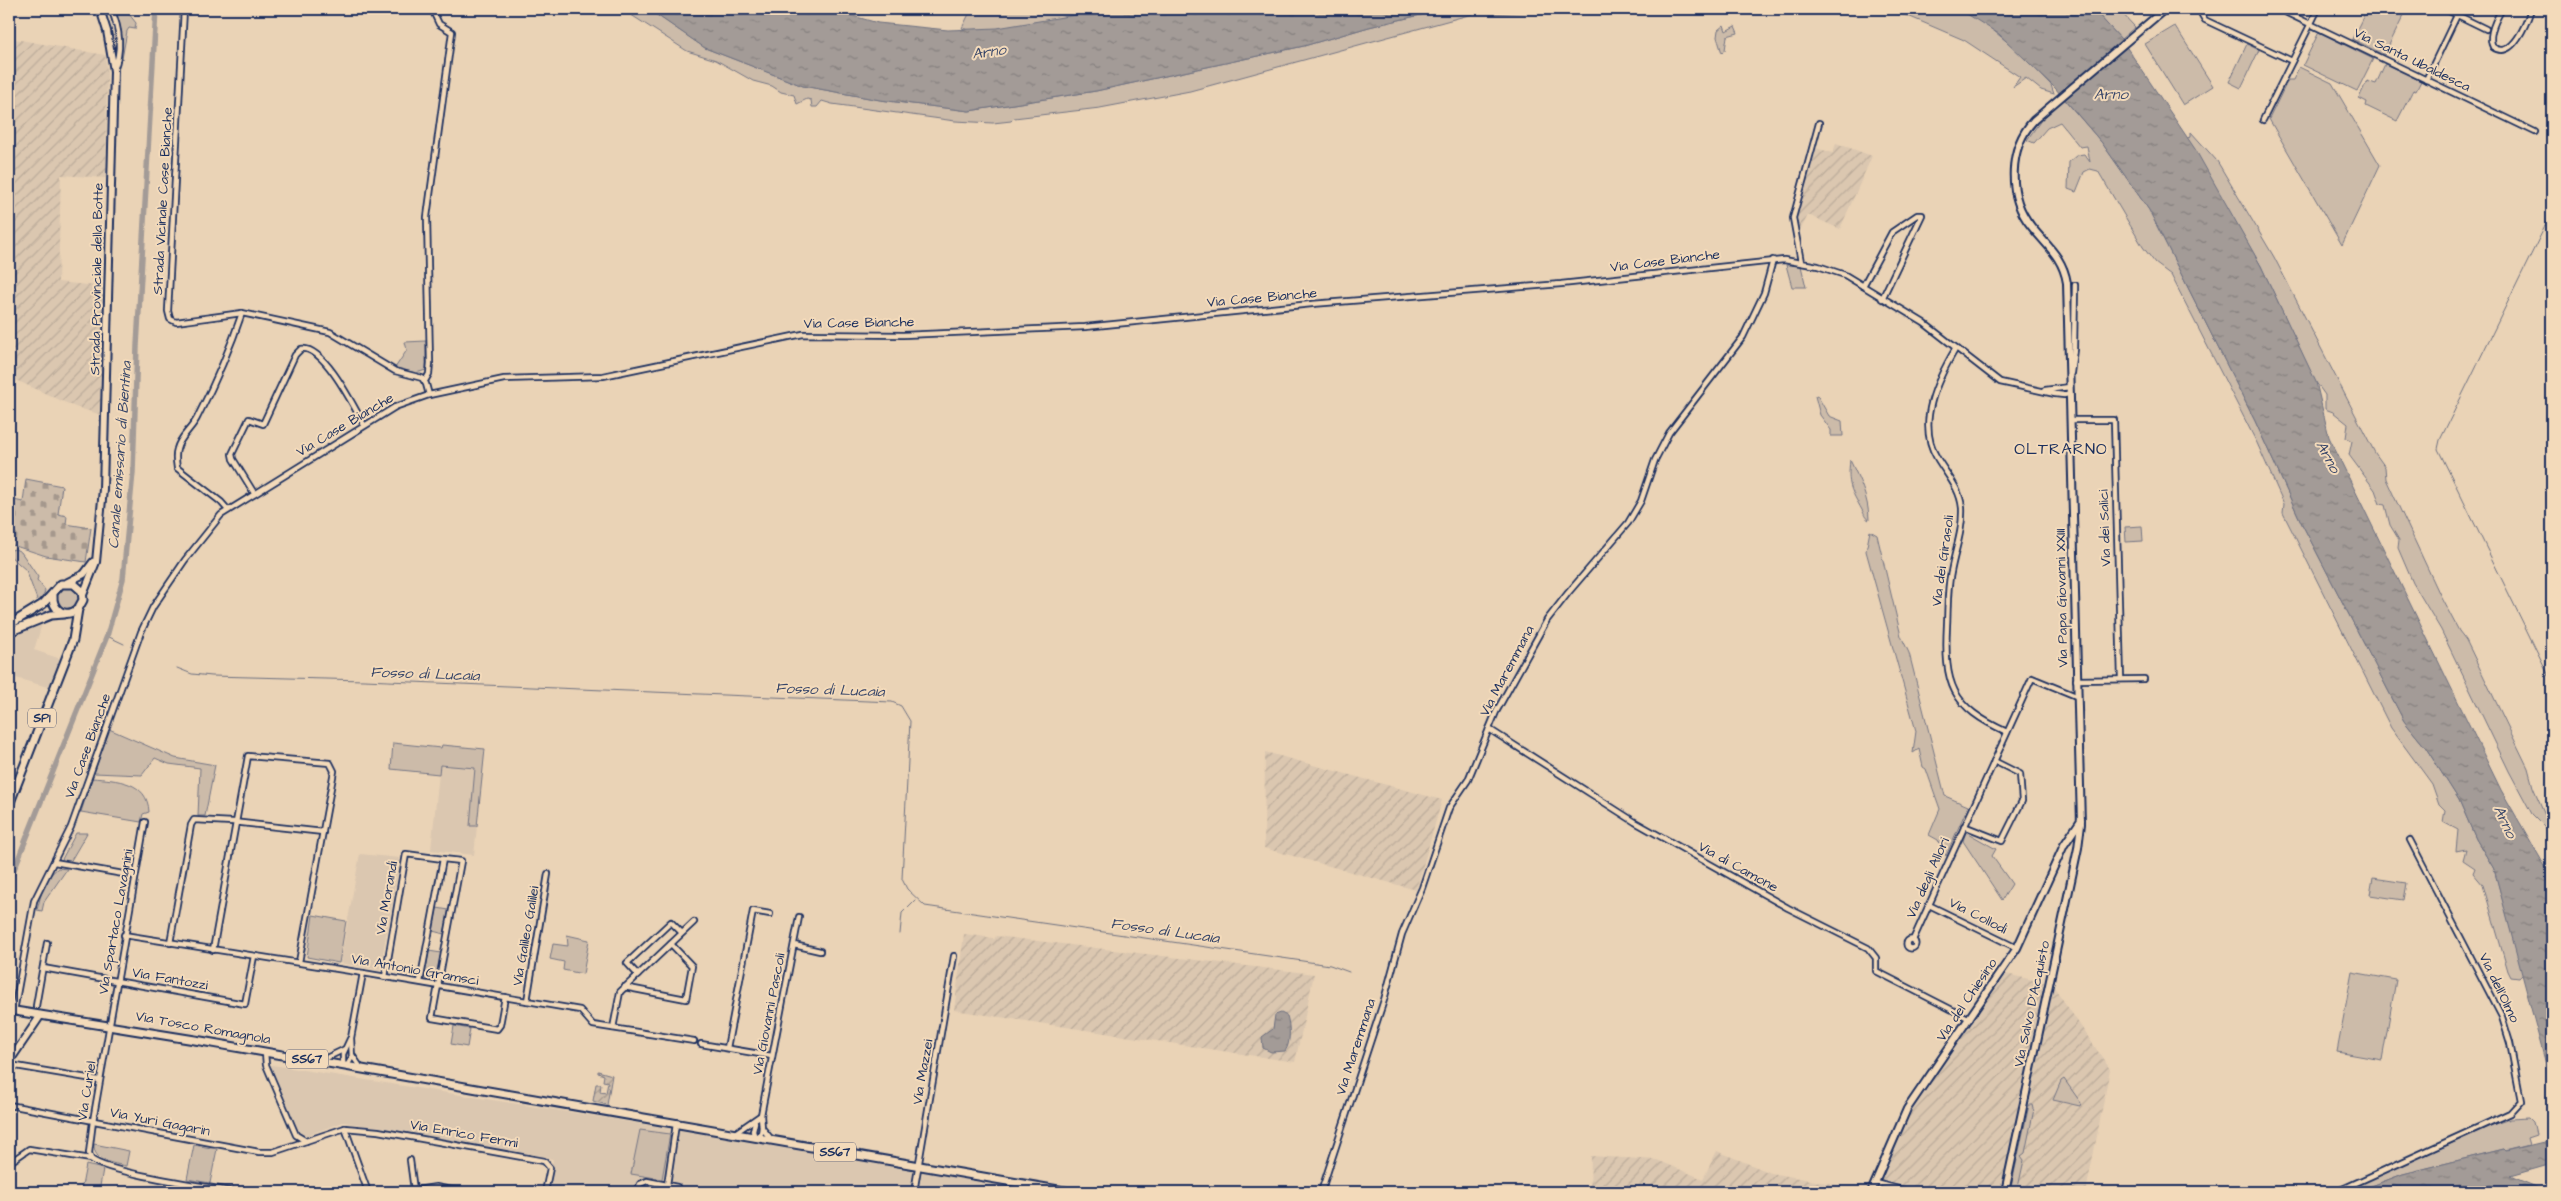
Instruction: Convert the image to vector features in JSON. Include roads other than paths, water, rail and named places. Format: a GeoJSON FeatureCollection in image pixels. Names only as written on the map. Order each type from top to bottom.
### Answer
{"type":"FeatureCollection","features":[{"type":"Feature","properties":{"kind":"main road","name":"Strada Provinciale della Botte"},"geometry":{"type":"LineString","coordinates":[[97,552],[106,434],[114,71],[107,31],[100,9]]}},
{"type":"Feature","properties":{"kind":"main road","name":"Via Papa Giovanni XXIII"},"geometry":{"type":"LineString","coordinates":[[2081,820],[2076,696],[2070,376],[2066,274],[2058,257],[2024,215],[2018,202],[2014,177],[2015,157],[2022,137],[2034,120],[2165,9]]}},
{"type":"Feature","properties":{"kind":"main road","name":"SP1"},"geometry":{"type":"LineString","coordinates":[[9,625],[43,604],[57,587],[84,574],[97,552]]}},
{"type":"Feature","properties":{"kind":"main road","name":"SP1"},"geometry":{"type":"LineString","coordinates":[[9,805],[76,630],[78,609],[96,564],[97,552]]}},
{"type":"Feature","properties":{"kind":"main road"},"geometry":{"type":"LineString","coordinates":[[66,583],[76,585],[83,594]]}},
{"type":"Feature","properties":{"kind":"main road"},"geometry":{"type":"LineString","coordinates":[[53,594],[55,607],[64,614]]}},
{"type":"Feature","properties":{"kind":"main road"},"geometry":{"type":"LineString","coordinates":[[9,632],[51,615],[72,613],[78,609]]}},
{"type":"Feature","properties":{"kind":"main road","name":"Via del Chiesino"},"geometry":{"type":"LineString","coordinates":[[1871,1192],[1907,1109],[2017,948],[2064,845],[2081,820]]}},
{"type":"Feature","properties":{"kind":"main road","name":"Via Salvo D'Acquisto"},"geometry":{"type":"LineString","coordinates":[[2005,1192],[2078,848],[2081,820]]}},
{"type":"Feature","properties":{"kind":"main road","name":"Via Tosco Romagnola"},"geometry":{"type":"LineString","coordinates":[[11,1011],[109,1025],[676,1124]]}},
{"type":"Feature","properties":{"kind":"main road"},"geometry":{"type":"LineString","coordinates":[[9,1063],[41,1015]]}},
{"type":"Feature","properties":{"kind":"main road","name":"SS67"},"geometry":{"type":"LineString","coordinates":[[676,1124],[1070,1192]]}},
{"type":"Feature","properties":{"kind":"street"},"geometry":{"type":"LineString","coordinates":[[111,9],[119,41],[118,60],[114,71]]}},
{"type":"Feature","properties":{"kind":"street","name":"Strada Vicinale Case Bianche"},"geometry":{"type":"LineString","coordinates":[[184,9],[168,314],[171,320],[176,322],[242,313]]}},
{"type":"Feature","properties":{"kind":"street"},"geometry":{"type":"LineString","coordinates":[[425,381],[428,376],[430,362],[427,217],[452,32],[439,24],[432,9]]}},
{"type":"Feature","properties":{"kind":"street"},"geometry":{"type":"LineString","coordinates":[[2204,9],[2202,16],[2205,20],[2292,61]]}},
{"type":"Feature","properties":{"kind":"street","name":"Via Santa Ubaldesca"},"geometry":{"type":"LineString","coordinates":[[2279,9],[2534,132]]}},
{"type":"Feature","properties":{"kind":"street"},"geometry":{"type":"LineString","coordinates":[[2263,120],[2318,9]]}},
{"type":"Feature","properties":{"kind":"street"},"geometry":{"type":"LineString","coordinates":[[2445,9],[2486,29],[2491,36]]}},
{"type":"Feature","properties":{"kind":"street"},"geometry":{"type":"LineString","coordinates":[[2426,80],[2460,9]]}},
{"type":"Feature","properties":{"kind":"street"},"geometry":{"type":"LineString","coordinates":[[2502,9],[2491,36],[2491,43],[2495,49],[2501,51],[2507,49],[2522,30],[2531,9]]}},
{"type":"Feature","properties":{"kind":"street"},"geometry":{"type":"LineString","coordinates":[[2486,29],[2495,24]]}},
{"type":"Feature","properties":{"kind":"street"},"geometry":{"type":"LineString","coordinates":[[1801,262],[1793,218],[1819,123]]}},
{"type":"Feature","properties":{"kind":"street"},"geometry":{"type":"LineString","coordinates":[[1863,286],[1892,232],[1917,215],[1922,215],[1882,299]]}},
{"type":"Feature","properties":{"kind":"street","name":"Via Case Bianche"},"geometry":{"type":"LineString","coordinates":[[11,1011],[32,906],[38,890],[74,820],[147,618],[185,560],[215,521],[228,510],[364,425],[405,402],[504,379],[603,376],[799,335],[904,335],[1098,326],[1312,304],[1561,284],[1774,260],[1801,262],[1830,269],[1863,286],[1924,323],[2000,382],[2055,394],[2065,395],[2070,390]]}},
{"type":"Feature","properties":{"kind":"street","name":"Via Maremmana"},"geometry":{"type":"LineString","coordinates":[[1321,1192],[1405,927],[1420,893],[1447,812],[1471,774],[1496,712],[1548,620],[1568,592],[1614,540],[1636,509],[1649,482],[1659,450],[1669,432],[1743,337],[1764,292],[1774,260]]}},
{"type":"Feature","properties":{"kind":"street","name":"Via Papa Giovanni XXIII"},"geometry":{"type":"LineString","coordinates":[[2070,376],[2074,349],[2075,285]]}},
{"type":"Feature","properties":{"kind":"street"},"geometry":{"type":"LineString","coordinates":[[228,510],[221,502],[177,468],[176,455],[178,446],[198,418],[213,382],[226,359],[242,313],[330,332],[395,372],[417,376],[425,381],[429,395]]}},
{"type":"Feature","properties":{"kind":"street"},"geometry":{"type":"LineString","coordinates":[[254,493],[233,459],[232,454],[249,419],[263,424],[294,355],[301,349],[306,348],[324,360],[364,425]]}},
{"type":"Feature","properties":{"kind":"street","name":"Via dei Girasoli"},"geometry":{"type":"LineString","coordinates":[[1956,348],[1930,406],[1927,423],[1934,453],[1952,478],[1960,497],[1962,508],[1961,530],[1949,588],[1946,643],[1948,670],[1954,690],[1970,712],[1980,719],[2008,732]]}},
{"type":"Feature","properties":{"kind":"street","name":"Via Case Bianche"},"geometry":{"type":"LineString","coordinates":[[2042,390],[2070,390]]}},
{"type":"Feature","properties":{"kind":"street","name":"Via Case Bianche"},"geometry":{"type":"LineString","coordinates":[[2055,394],[2070,406]]}},
{"type":"Feature","properties":{"kind":"street","name":"Via dei Salici"},"geometry":{"type":"LineString","coordinates":[[2071,420],[2114,420],[2121,679]]}},
{"type":"Feature","properties":{"kind":"street","name":"Via degli Allori"},"geometry":{"type":"LineString","coordinates":[[1913,940],[2033,678],[2076,696]]}},
{"type":"Feature","properties":{"kind":"street"},"geometry":{"type":"LineString","coordinates":[[2076,680],[2144,679]]}},
{"type":"Feature","properties":{"kind":"street","name":"Via di Camone"},"geometry":{"type":"LineString","coordinates":[[1489,728],[1608,805],[1682,849],[1788,908],[1868,948],[1876,958],[1876,971],[1970,1019]]}},
{"type":"Feature","properties":{"kind":"street"},"geometry":{"type":"LineString","coordinates":[[213,950],[248,756],[330,763],[334,771],[299,962]]}},
{"type":"Feature","properties":{"kind":"street","name":"Via degli Allori"},"geometry":{"type":"LineString","coordinates":[[1964,826],[1997,841],[2002,841],[2022,803],[2020,774],[1994,761]]}},
{"type":"Feature","properties":{"kind":"street"},"geometry":{"type":"LineString","coordinates":[[170,943],[190,830],[192,822],[196,819],[323,832]]}},
{"type":"Feature","properties":{"kind":"street","name":"Via Spartaco Lavagnini"},"geometry":{"type":"LineString","coordinates":[[109,1025],[145,822]]}},
{"type":"Feature","properties":{"kind":"street","name":"Via dell'Olmo"},"geometry":{"type":"LineString","coordinates":[[2336,1192],[2510,1113],[2521,1101],[2510,1043],[2502,1017],[2410,840]]}},
{"type":"Feature","properties":{"kind":"street","name":"Via Morandi"},"geometry":{"type":"LineString","coordinates":[[385,976],[406,854],[443,858]]}},
{"type":"Feature","properties":{"kind":"street"},"geometry":{"type":"LineString","coordinates":[[420,982],[443,858],[461,861],[432,1018],[496,1029],[499,1027],[505,997]]}},
{"type":"Feature","properties":{"kind":"street"},"geometry":{"type":"LineString","coordinates":[[54,862],[135,876]]}},
{"type":"Feature","properties":{"kind":"street","name":"Via Galileo Galilei"},"geometry":{"type":"LineString","coordinates":[[527,1001],[548,874]]}},
{"type":"Feature","properties":{"kind":"street","name":"Via Collodi"},"geometry":{"type":"LineString","coordinates":[[1929,905],[2017,948]]}},
{"type":"Feature","properties":{"kind":"street"},"geometry":{"type":"LineString","coordinates":[[727,1048],[753,911],[770,914]]}},
{"type":"Feature","properties":{"kind":"street","name":"Via Giovanni Pascoli"},"geometry":{"type":"LineString","coordinates":[[762,1128],[760,1115],[799,918]]}},
{"type":"Feature","properties":{"kind":"street"},"geometry":{"type":"LineString","coordinates":[[638,975],[627,963],[671,922],[682,933]]}},
{"type":"Feature","properties":{"kind":"street"},"geometry":{"type":"LineString","coordinates":[[613,1028],[620,992],[694,922]]}},
{"type":"Feature","properties":{"kind":"street","name":"Via Antonio Gramsci"},"geometry":{"type":"LineString","coordinates":[[124,935],[363,972],[580,1010],[592,1025],[694,1041]]}},
{"type":"Feature","properties":{"kind":"street"},"geometry":{"type":"LineString","coordinates":[[36,1006],[47,943]]}},
{"type":"Feature","properties":{"kind":"street"},"geometry":{"type":"LineString","coordinates":[[624,987],[686,999],[692,966],[670,944]]}},
{"type":"Feature","properties":{"kind":"street"},"geometry":{"type":"LineString","coordinates":[[794,945],[820,951]]}},
{"type":"Feature","properties":{"kind":"street","name":"Via Fantozzi"},"geometry":{"type":"LineString","coordinates":[[43,968],[245,1004],[254,956]]}},
{"type":"Feature","properties":{"kind":"street","name":"Via Mazzei"},"geometry":{"type":"LineString","coordinates":[[914,1192],[920,1167],[954,956]]}},
{"type":"Feature","properties":{"kind":"street"},"geometry":{"type":"LineString","coordinates":[[361,1068],[352,1055],[351,1038],[363,972]]}},
{"type":"Feature","properties":{"kind":"street","name":"Via Curiel"},"geometry":{"type":"LineString","coordinates":[[90,1159],[93,1121],[109,1025]]}},
{"type":"Feature","properties":{"kind":"street"},"geometry":{"type":"LineString","coordinates":[[345,1066],[342,1058],[351,1038]]}},
{"type":"Feature","properties":{"kind":"street"},"geometry":{"type":"LineString","coordinates":[[701,1044],[772,1056]]}},
{"type":"Feature","properties":{"kind":"street"},"geometry":{"type":"LineString","coordinates":[[318,1061],[328,1059],[345,1049]]}},
{"type":"Feature","properties":{"kind":"street"},"geometry":{"type":"LineString","coordinates":[[265,1052],[265,1063],[294,1132],[299,1139],[306,1141]]}},
{"type":"Feature","properties":{"kind":"street"},"geometry":{"type":"LineString","coordinates":[[345,1066],[352,1055]]}},
{"type":"Feature","properties":{"kind":"street"},"geometry":{"type":"LineString","coordinates":[[9,1063],[99,1080]]}},
{"type":"Feature","properties":{"kind":"street","name":"Via Yuri Gagarin"},"geometry":{"type":"LineString","coordinates":[[9,1105],[259,1152],[273,1152],[345,1128]]}},
{"type":"Feature","properties":{"kind":"street","name":"Via Giovanni Pascoli"},"geometry":{"type":"LineString","coordinates":[[733,1134],[755,1122],[760,1115]]}},
{"type":"Feature","properties":{"kind":"street"},"geometry":{"type":"LineString","coordinates":[[755,1122],[752,1131],[755,1138],[761,1133],[762,1128]]}},
{"type":"Feature","properties":{"kind":"street"},"geometry":{"type":"LineString","coordinates":[[667,1185],[676,1124]]}},
{"type":"Feature","properties":{"kind":"street"},"geometry":{"type":"LineString","coordinates":[[345,1128],[368,1192]]}},
{"type":"Feature","properties":{"kind":"street","name":"Via Enrico Fermi"},"geometry":{"type":"LineString","coordinates":[[345,1128],[378,1131],[544,1161],[550,1168],[545,1192]]}},
{"type":"Feature","properties":{"kind":"street"},"geometry":{"type":"LineString","coordinates":[[762,1128],[774,1141]]}},
{"type":"Feature","properties":{"kind":"street"},"geometry":{"type":"LineString","coordinates":[[10,1162],[29,1149],[90,1159],[96,1163],[127,1171],[237,1192]]}},
{"type":"Feature","properties":{"kind":"street"},"geometry":{"type":"LineString","coordinates":[[410,1160],[414,1190]]}},
{"type":"Feature","properties":{"kind":"street"},"geometry":{"type":"LineString","coordinates":[[637,1192],[643,1182],[677,1187],[676,1192]]}},
{"type":"Feature","properties":{"kind":"street"},"geometry":{"type":"LineString","coordinates":[[1876,1183],[1910,1192]]}},
{"type":"Feature","properties":{"kind":"street"},"geometry":{"type":"LineString","coordinates":[[404,1192],[436,1187],[461,1192]]}},
{"type":"Feature","properties":{"kind":"water","name":"Arno"},"geometry":{"type":"Polygon","coordinates":[[[648,9],[828,9],[878,23],[948,30],[997,28],[1075,15],[1099,9],[1446,9],[1369,27],[1304,46],[1096,91],[969,111],[880,100],[803,86],[705,48],[648,9]]]}},
{"type":"Feature","properties":{"kind":"water","name":"Arno"},"geometry":{"type":"Polygon","coordinates":[[[1959,9],[2093,9],[2121,39],[2195,149],[2261,266],[2316,382],[2329,437],[2501,790],[2550,875],[2552,882],[2552,1087],[2494,869],[2476,839],[2459,800],[2426,748],[2404,721],[2302,524],[2255,421],[2149,210],[2102,143],[2055,88],[1999,34],[1959,9]]]}},
{"type":"Feature","properties":{"kind":"water"},"geometry":{"type":"Polygon","coordinates":[[[1281,1013],[1287,1016],[1288,1020],[1287,1048],[1285,1051],[1271,1052],[1263,1048],[1262,1037],[1273,1029],[1275,1015],[1281,1013]]]}},
{"type":"Feature","properties":{"kind":"water"},"geometry":{"type":"Polygon","coordinates":[[[2552,1140],[2552,1164],[2510,1176],[2548,1192],[2356,1192],[2403,1174],[2504,1149],[2506,1151],[2552,1140]]]}},
{"type":"Feature","properties":{"kind":"waterway","name":"Canale emissario di Bientina"},"geometry":{"type":"LineString","coordinates":[[9,882],[107,636],[123,579],[133,472],[137,346],[156,9]]}},
{"type":"Feature","properties":{"kind":"waterway"},"geometry":{"type":"LineString","coordinates":[[2552,212],[2440,440],[2438,449],[2552,682]]}},
{"type":"Feature","properties":{"kind":"waterway"},"geometry":{"type":"LineString","coordinates":[[107,636],[124,644]]}},
{"type":"Feature","properties":{"kind":"waterway","name":"Fosso di Lucaia"},"geometry":{"type":"LineString","coordinates":[[177,668],[192,674],[212,676],[364,680],[892,702],[901,706],[910,721],[902,879],[907,889],[925,906],[1330,965],[1349,972]]}},
{"type":"Feature","properties":{"kind":"waterway"},"geometry":{"type":"LineString","coordinates":[[900,934],[902,913],[915,900]]}},
{"type":"Feature","properties":{"kind":"railway"},"geometry":{"type":"LineString","coordinates":[[9,1185],[50,1192]]}},
{"type":"Feature","properties":{"kind":"district","name":"OLTRARNO"},"geometry":{"type":"Point","coordinates":[2061,449]}}]}
